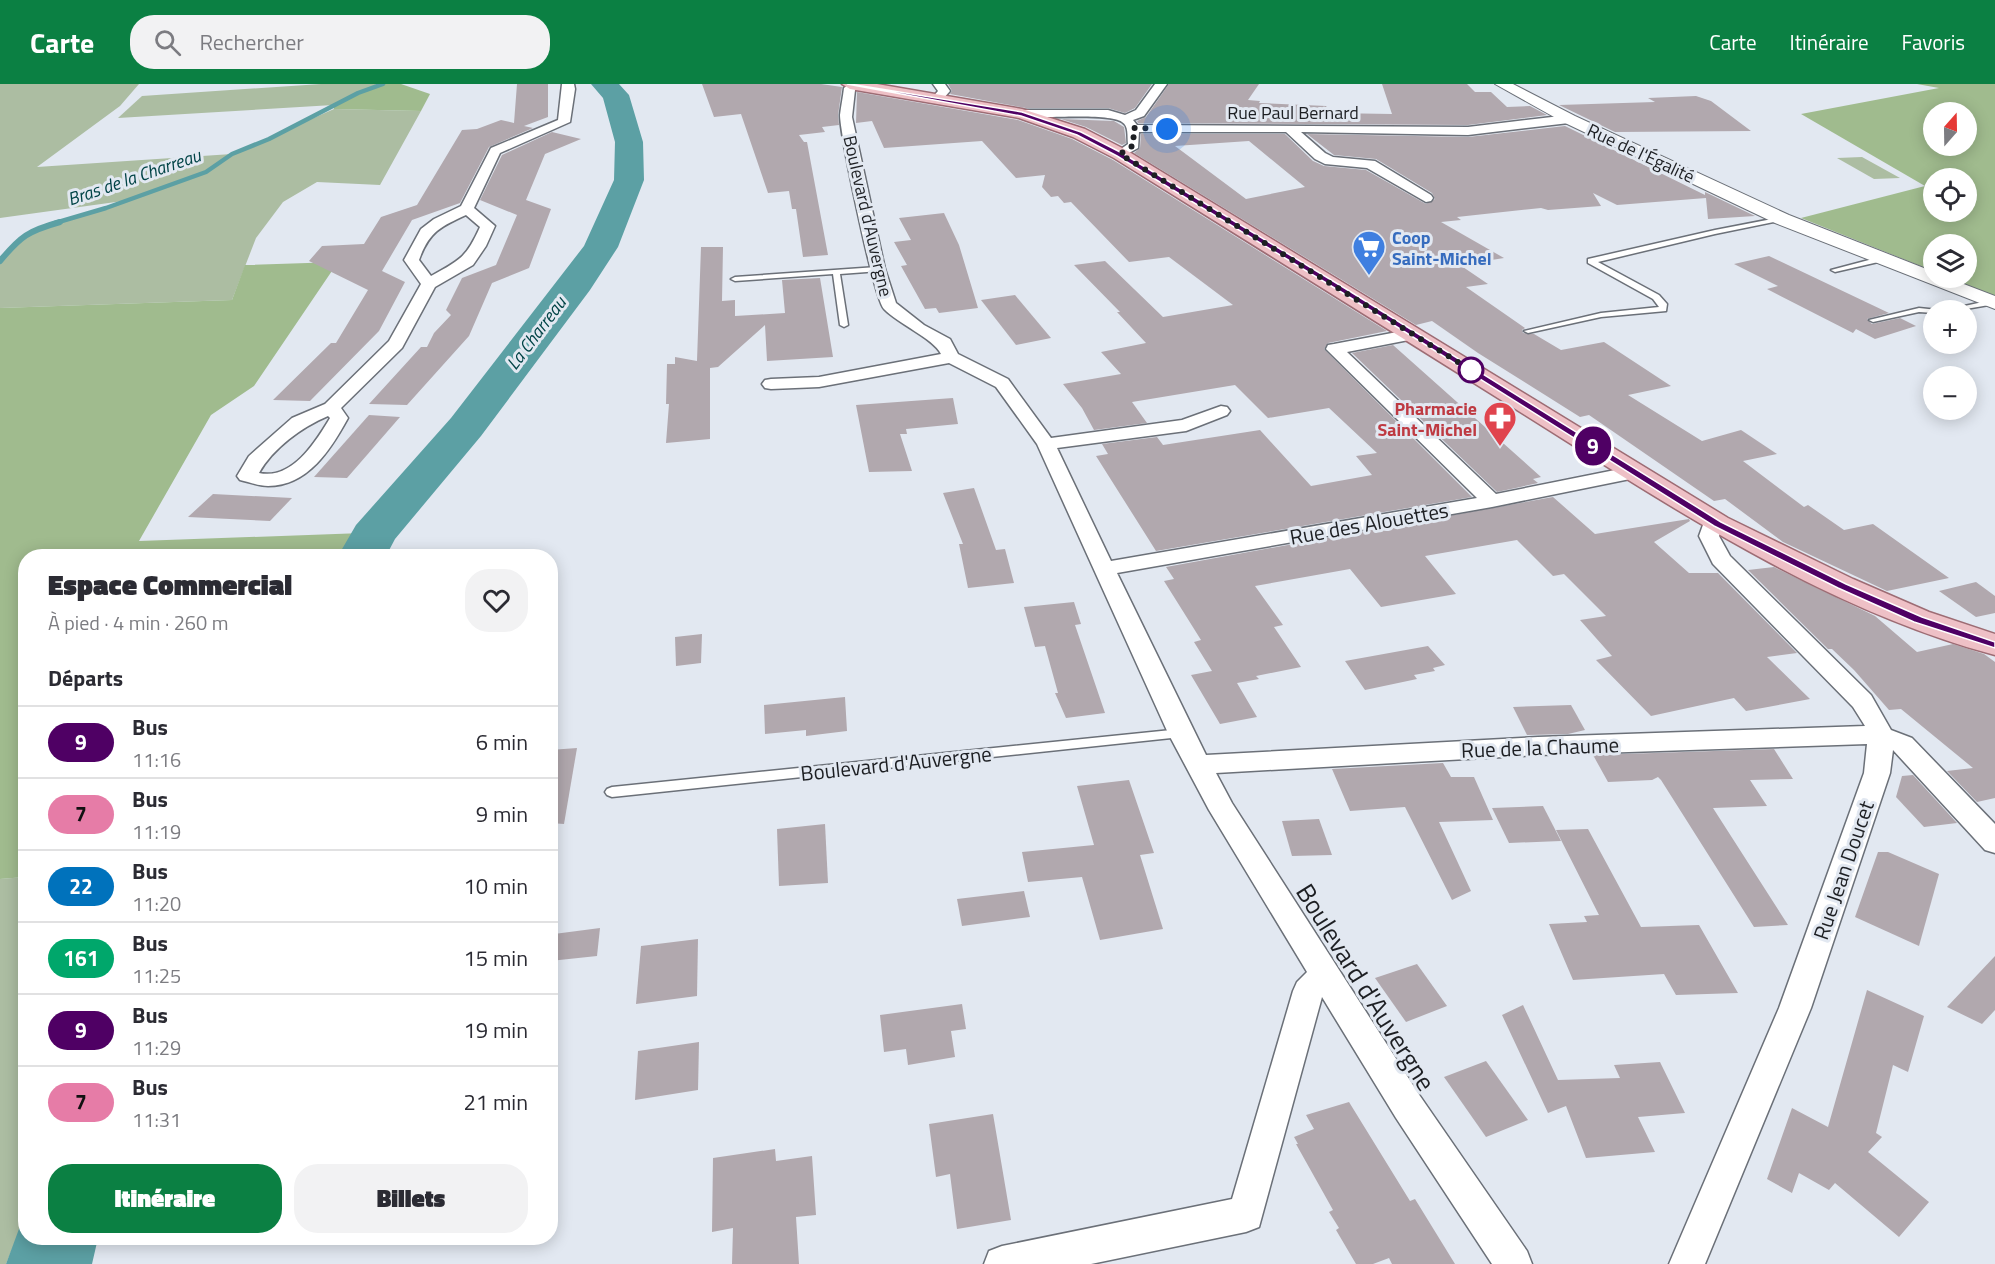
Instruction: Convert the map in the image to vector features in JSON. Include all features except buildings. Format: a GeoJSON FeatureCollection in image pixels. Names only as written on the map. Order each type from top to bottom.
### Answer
{"type":"FeatureCollection","features":[{"type":"Feature","properties":{"kind":"main road"},"geometry":{"type":"LineString","coordinates":[[853,84],[939,91],[1022,114],[1079,133],[1120,154],[1718,524],[1842,586],[1918,619],[1995,645]]}},
{"type":"Feature","properties":{"kind":"street"},"geometry":{"type":"LineString","coordinates":[[429,284],[411,260],[416,245],[427,228],[466,209],[495,151],[564,122],[568,84]]}},
{"type":"Feature","properties":{"kind":"street","name":"Boulevard d'Auvergne"},"geometry":{"type":"LineString","coordinates":[[853,84],[849,88],[846,117],[877,269],[889,305],[918,328],[944,343],[951,357],[1002,383],[1046,444],[1181,734],[1222,810],[1408,1107],[1514,1264]]}},
{"type":"Feature","properties":{"kind":"street"},"geometry":{"type":"LineString","coordinates":[[1120,154],[1134,145],[1130,124],[1161,84]]}},
{"type":"Feature","properties":{"kind":"street","name":"Rue de l'Égalité"},"geometry":{"type":"LineString","coordinates":[[1502,84],[1569,119],[1831,244],[1985,302]]}},
{"type":"Feature","properties":{"kind":"street","name":"Rue Paul Bernard"},"geometry":{"type":"LineString","coordinates":[[1022,114],[1108,114],[1130,124],[1184,130],[1323,128],[1468,131],[1569,119]]}},
{"type":"Feature","properties":{"kind":"street"},"geometry":{"type":"LineString","coordinates":[[1290,129],[1320,156],[1330,161],[1370,164],[1426,198]]}},
{"type":"Feature","properties":{"kind":"street"},"geometry":{"type":"LineString","coordinates":[[331,408],[339,418],[324,446],[292,476],[269,480],[247,476],[256,460],[299,422],[331,408],[396,344],[429,284],[468,262],[479,246],[488,226],[466,209]]}},
{"type":"Feature","properties":{"kind":"street"},"geometry":{"type":"LineString","coordinates":[[1413,334],[1334,349],[1492,501]]}},
{"type":"Feature","properties":{"kind":"street"},"geometry":{"type":"LineString","coordinates":[[771,384],[819,382],[951,357]]}},
{"type":"Feature","properties":{"kind":"street"},"geometry":{"type":"LineString","coordinates":[[1046,444],[1186,425],[1221,411]]}},
{"type":"Feature","properties":{"kind":"street","name":"Rue des Alouettes"},"geometry":{"type":"LineString","coordinates":[[1103,569],[1492,501],[1635,472]]}},
{"type":"Feature","properties":{"kind":"street"},"geometry":{"type":"LineString","coordinates":[[1718,524],[1710,529],[1708,536],[1721,559],[1862,701],[1875,719],[1882,736],[1903,744],[1995,842]]}},
{"type":"Feature","properties":{"kind":"street","name":"Rue de la Chaume"},"geometry":{"type":"LineString","coordinates":[[1199,765],[1526,747],[1882,736]]}},
{"type":"Feature","properties":{"kind":"street","name":"Rue Jean Doucet"},"geometry":{"type":"LineString","coordinates":[[1687,1264],[1795,1008],[1877,772],[1882,736]]}},
{"type":"Feature","properties":{"kind":"street"},"geometry":{"type":"LineString","coordinates":[[1002,1264],[1246,1214],[1308,991],[1325,975]]}},
{"type":"Feature","properties":{"kind":"lane"},"geometry":{"type":"LineString","coordinates":[[1528,331],[1601,315],[1663,309],[1663,304],[1656,297],[1591,261],[1782,219]]}},
{"type":"Feature","properties":{"kind":"lane"},"geometry":{"type":"LineString","coordinates":[[1835,270],[1878,260]]}},
{"type":"Feature","properties":{"kind":"lane"},"geometry":{"type":"LineString","coordinates":[[735,279],[877,269]]}},
{"type":"Feature","properties":{"kind":"lane"},"geometry":{"type":"LineString","coordinates":[[836,272],[844,325]]}},
{"type":"Feature","properties":{"kind":"lane"},"geometry":{"type":"LineString","coordinates":[[1873,320],[1923,310]]}},
{"type":"Feature","properties":{"kind":"lane","name":"Boulevard d'Auvergne"},"geometry":{"type":"LineString","coordinates":[[612,792],[1181,734]]}},
{"type":"Feature","properties":{"kind":"green space"},"geometry":{"type":"Polygon","coordinates":[[[0,84],[139,84],[120,106],[37,167],[232,154],[334,109],[421,111],[380,185],[317,182],[283,202],[256,238],[232,300],[0,308],[0,262],[30,230],[123,201],[0,218],[0,84]]]}},
{"type":"Feature","properties":{"kind":"green space"},"geometry":{"type":"Polygon","coordinates":[[[321,84],[377,84],[333,105],[118,118],[142,96],[321,84]]]}},
{"type":"Feature","properties":{"kind":"green space"},"geometry":{"type":"Polygon","coordinates":[[[377,84],[401,84],[430,94],[421,111],[334,109],[333,105],[377,84]]]}},
{"type":"Feature","properties":{"kind":"green space"},"geometry":{"type":"Polygon","coordinates":[[[1917,84],[1995,84],[1995,296],[1974,288],[1977,288],[1977,234],[1923,234],[1923,267],[1801,218],[1923,187],[1923,222],[1977,222],[1977,168],[1923,168],[1923,185],[1801,114],[1939,88],[1917,84]]]}},
{"type":"Feature","properties":{"kind":"green space"},"geometry":{"type":"Polygon","coordinates":[[[1862,157],[1900,178],[1874,179],[1837,158],[1862,157]]]}},
{"type":"Feature","properties":{"kind":"green space"},"geometry":{"type":"Polygon","coordinates":[[[338,262],[254,386],[211,415],[139,541],[390,532],[382,549],[18,549],[18,878],[0,879],[0,308],[232,300],[245,265],[338,262]]]}},
{"type":"Feature","properties":{"kind":"green space"},"geometry":{"type":"Polygon","coordinates":[[[18,878],[18,1234],[6,1264],[0,1264],[0,879],[18,878]]]}},
{"type":"Feature","properties":{"kind":"waterway","name":"Bras de la Charreau"},"geometry":{"type":"LineString","coordinates":[[55,223],[106,208],[206,172],[232,154],[269,139],[358,93],[383,84]]}},
{"type":"Feature","properties":{"kind":"waterway","name":"La Charreau"},"geometry":{"type":"LineString","coordinates":[[366,549],[373,535],[466,427],[577,282],[601,247],[629,180],[629,142],[616,95],[604,84]]}},
{"type":"Feature","properties":{"kind":"waterway","name":"Bras de la Charreau"},"geometry":{"type":"LineString","coordinates":[[0,261],[26,236],[40,228],[60,222]]}},
{"type":"Feature","properties":{"kind":"waterway","name":"La Charreau"},"geometry":{"type":"LineString","coordinates":[[49,1264],[54,1245]]}},
{"type":"Feature","properties":{"kind":"bus line","name":"9"},"geometry":{"type":"LineString","coordinates":[[850,84],[1022,114],[1079,133],[1120,154],[1718,524],[1842,586],[1918,619],[1995,645]]}},
{"type":"Feature","properties":{"kind":"place","name":"Coop Saint-Michel"},"geometry":{"type":"Point","coordinates":[1369,276]}},
{"type":"Feature","properties":{"kind":"place","name":"Pharmacie Saint-Michel"},"geometry":{"type":"Point","coordinates":[1500,447]}},
{"type":"Feature","properties":{"kind":"route"},"geometry":{"type":"LineString","coordinates":[[1167,129],[1133,128],[1134,145],[1120,154],[1471,370]]}}]}
